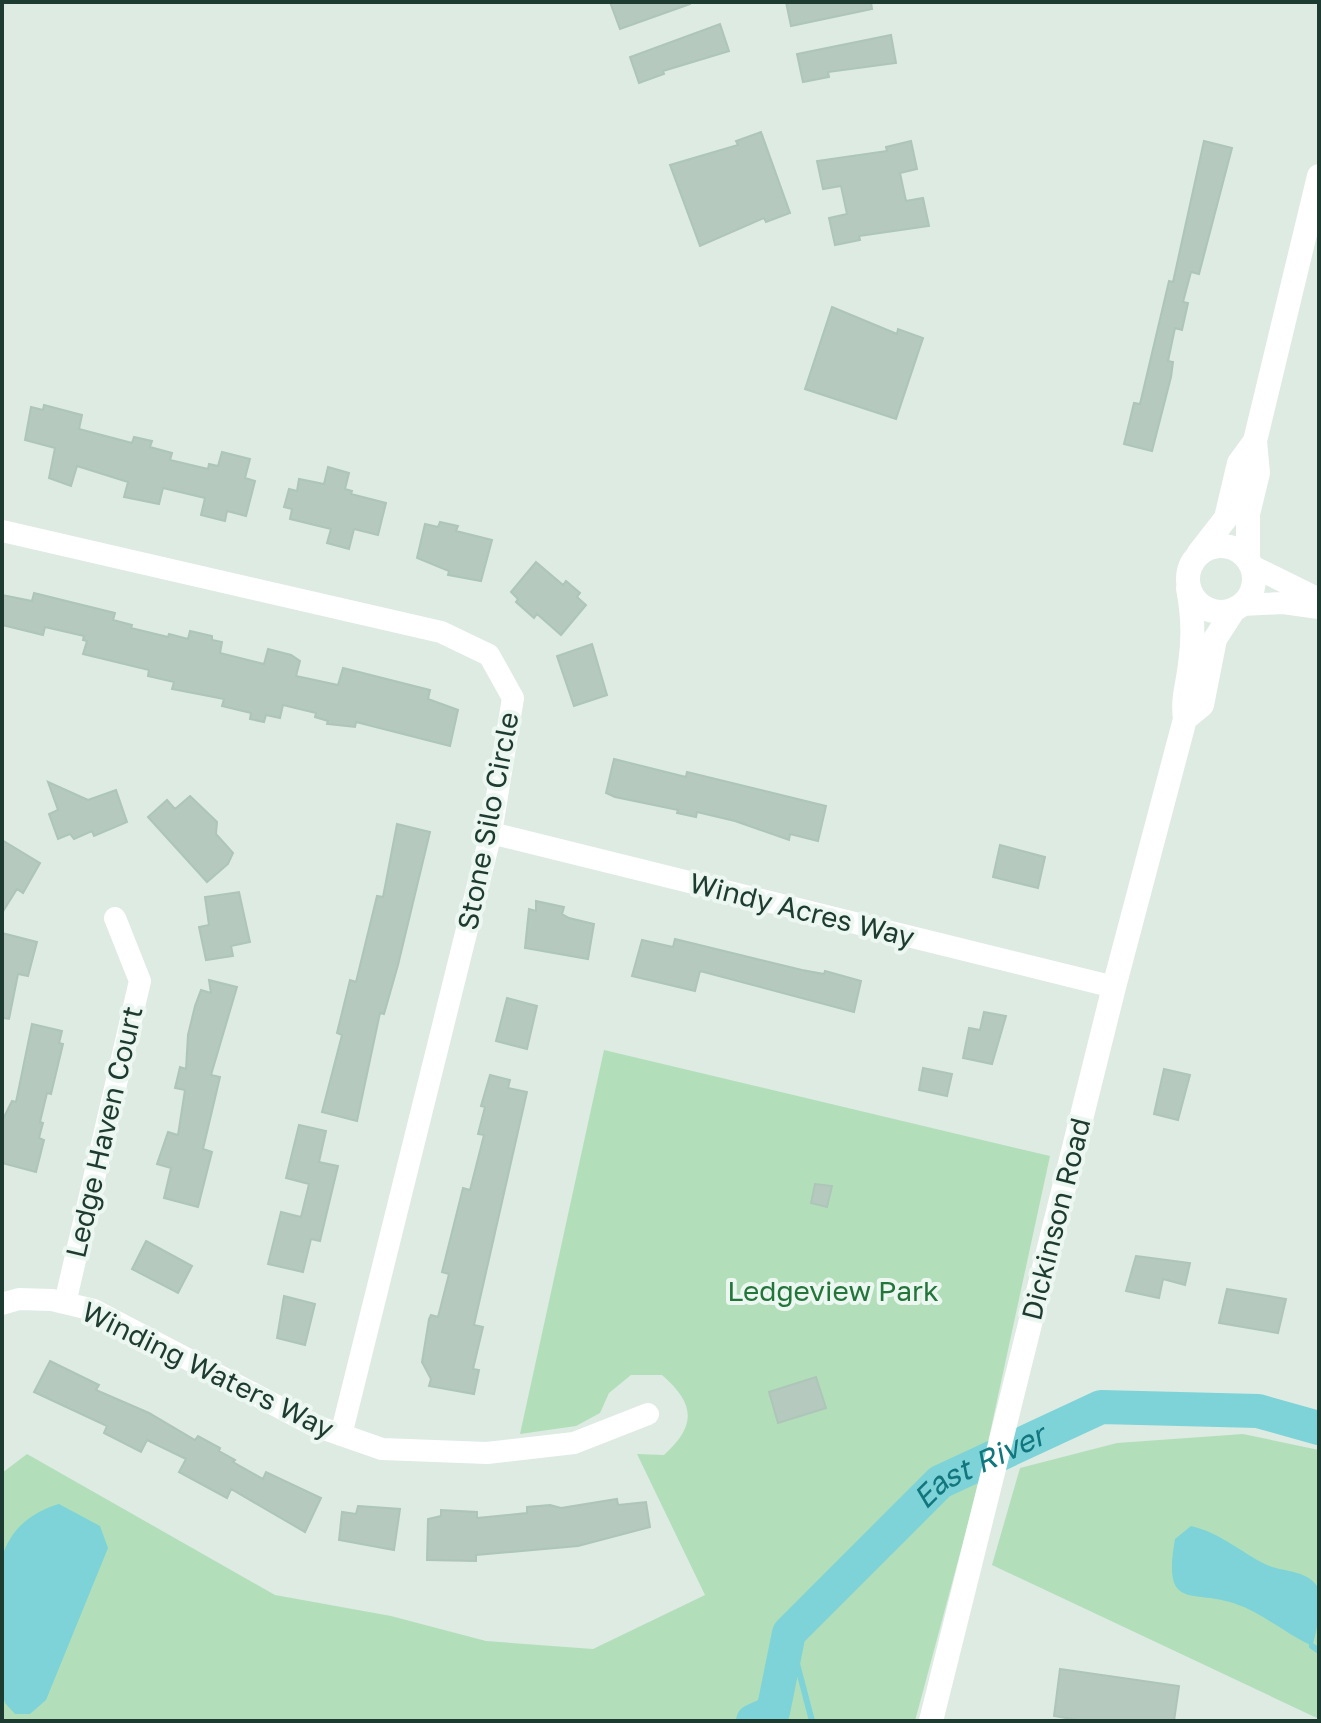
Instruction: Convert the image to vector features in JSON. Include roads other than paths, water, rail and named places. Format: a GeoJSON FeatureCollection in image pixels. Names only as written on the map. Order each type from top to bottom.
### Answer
{"type":"FeatureCollection","features":[{"type":"Feature","properties":{"kind":"street"},"geometry":{"type":"LineString","coordinates":[[1238,608],[1253,587],[1248,514],[1258,473],[1255,441],[1319,176]]}},
{"type":"Feature","properties":{"kind":"street"},"geometry":{"type":"LineString","coordinates":[[1255,441],[1239,463],[1226,518],[1190,566],[1188,588],[1193,599],[1211,612],[1283,603],[1319,608]]}},
{"type":"Feature","properties":{"kind":"street","name":"Stone Silo Circle"},"geometry":{"type":"LineString","coordinates":[[2,531],[441,632],[489,655],[513,698],[491,833],[341,1435]]}},
{"type":"Feature","properties":{"kind":"street"},"geometry":{"type":"LineString","coordinates":[[1196,556],[1213,546],[1232,548],[1250,563],[1319,599]]}},
{"type":"Feature","properties":{"kind":"street","name":"Dickinson Road"},"geometry":{"type":"LineString","coordinates":[[931,1721],[1114,987],[1185,719],[1182,700],[1190,669],[1193,623],[1188,588]]}},
{"type":"Feature","properties":{"kind":"street","name":"Dickinson Road"},"geometry":{"type":"LineString","coordinates":[[1185,719],[1202,705],[1215,639],[1238,608]]}},
{"type":"Feature","properties":{"kind":"street","name":"Windy Acres Way"},"geometry":{"type":"LineString","coordinates":[[491,833],[1114,987]]}},
{"type":"Feature","properties":{"kind":"street","name":"Ledge Haven Court"},"geometry":{"type":"LineString","coordinates":[[65,1303],[140,981],[115,918]]}},
{"type":"Feature","properties":{"kind":"street","name":"Winding Waters Way"},"geometry":{"type":"LineString","coordinates":[[2,1304],[19,1299],[65,1303],[94,1310],[313,1425],[382,1449],[487,1453],[574,1443],[648,1414]]}},
{"type":"Feature","properties":{"kind":"water"},"geometry":{"type":"Polygon","coordinates":[[[59,1504],[100,1526],[108,1548],[46,1700],[30,1714],[15,1714],[5,1703],[2,1692],[2,1557],[11,1538],[24,1523],[59,1504]]]}},
{"type":"Feature","properties":{"kind":"water"},"geometry":{"type":"Polygon","coordinates":[[[1191,1526],[1221,1538],[1267,1565],[1301,1574],[1313,1581],[1317,1586],[1319,1608],[1312,1646],[1246,1608],[1194,1596],[1177,1588],[1172,1562],[1175,1539],[1191,1526]]]}},
{"type":"Feature","properties":{"kind":"waterway","name":"East River"},"geometry":{"type":"LineString","coordinates":[[753,1721],[773,1712],[789,1633],[940,1482],[1101,1407],[1258,1411],[1319,1428]]}},
{"type":"Feature","properties":{"kind":"waterway"},"geometry":{"type":"LineString","coordinates":[[789,1633],[812,1721]]}},
{"type":"Feature","properties":{"kind":"waterway"},"geometry":{"type":"LineString","coordinates":[[1312,1646],[1319,1651]]}},
{"type":"Feature","properties":{"kind":"park label","name":"Ledgeview Park"},"geometry":{"type":"Point","coordinates":[833,1291]}}]}
